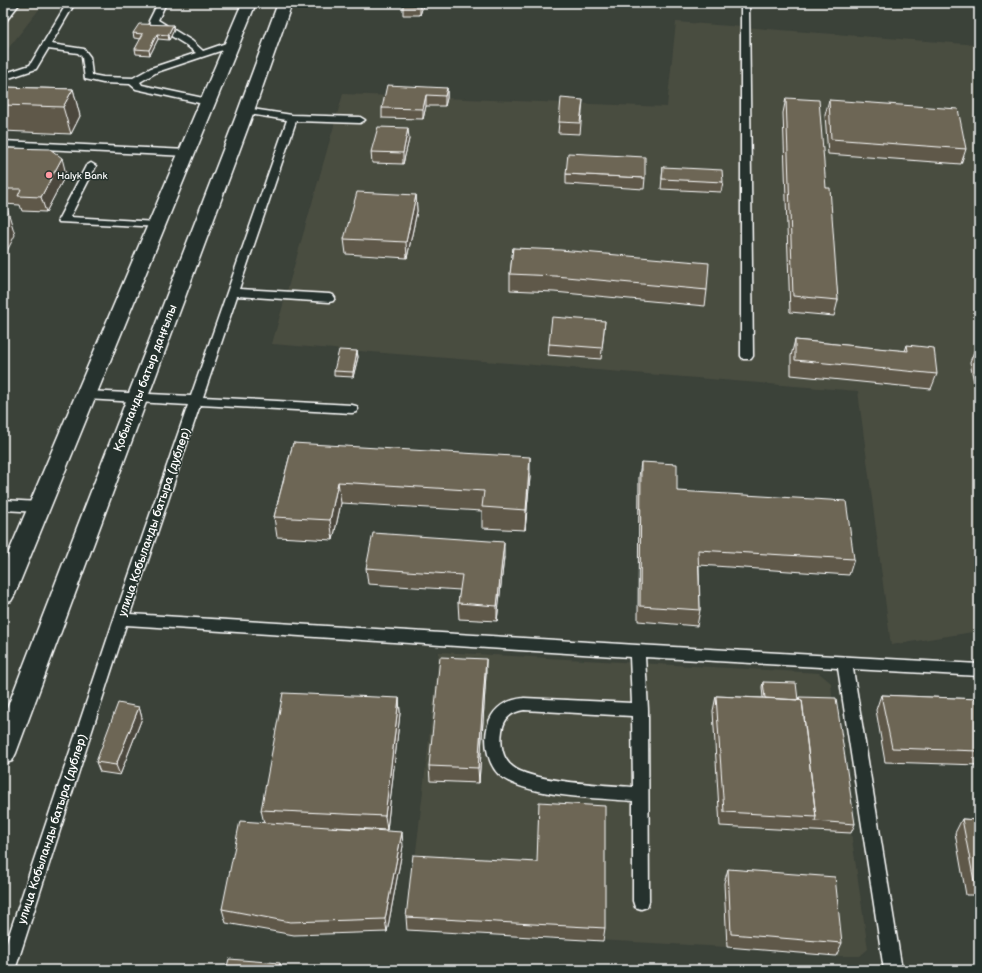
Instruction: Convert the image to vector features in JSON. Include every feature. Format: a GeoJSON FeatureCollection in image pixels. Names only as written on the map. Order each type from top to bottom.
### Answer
{"type":"FeatureCollection","features":[{"type":"Feature","properties":{"kind":"street"},"geometry":{"type":"LineString","coordinates":[[3,594],[249,3]]}},
{"type":"Feature","properties":{"kind":"street","name":"Қобыланды батыр даңғылы"},"geometry":{"type":"LineString","coordinates":[[3,753],[246,111],[285,3]]}},
{"type":"Feature","properties":{"kind":"lane"},"geometry":{"type":"LineString","coordinates":[[3,19],[16,3]]}},
{"type":"Feature","properties":{"kind":"lane"},"geometry":{"type":"LineString","coordinates":[[3,77],[10,76],[33,67],[71,3]]}},
{"type":"Feature","properties":{"kind":"lane"},"geometry":{"type":"LineString","coordinates":[[162,3],[153,21],[189,43],[202,54]]}},
{"type":"Feature","properties":{"kind":"lane"},"geometry":{"type":"LineString","coordinates":[[745,3],[747,356]]}},
{"type":"Feature","properties":{"kind":"lane"},"geometry":{"type":"LineString","coordinates":[[46,46],[81,51],[86,57],[88,77],[103,80],[135,80],[154,70],[232,44]]}},
{"type":"Feature","properties":{"kind":"lane"},"geometry":{"type":"LineString","coordinates":[[135,80],[135,84],[139,87],[208,102]]}},
{"type":"Feature","properties":{"kind":"lane"},"geometry":{"type":"LineString","coordinates":[[246,111],[292,118],[360,120]]}},
{"type":"Feature","properties":{"kind":"lane","name":"улица Кобыланды батыра (дублер)"},"geometry":{"type":"LineString","coordinates":[[6,970],[121,619],[292,118]]}},
{"type":"Feature","properties":{"kind":"lane"},"geometry":{"type":"LineString","coordinates":[[3,144],[187,153]]}},
{"type":"Feature","properties":{"kind":"lane"},"geometry":{"type":"LineString","coordinates":[[91,166],[63,220],[157,225]]}},
{"type":"Feature","properties":{"kind":"lane"},"geometry":{"type":"LineString","coordinates":[[233,292],[330,298]]}},
{"type":"Feature","properties":{"kind":"lane"},"geometry":{"type":"LineString","coordinates":[[86,395],[352,409]]}},
{"type":"Feature","properties":{"kind":"lane"},"geometry":{"type":"LineString","coordinates":[[3,505],[39,507]]}},
{"type":"Feature","properties":{"kind":"lane"},"geometry":{"type":"LineString","coordinates":[[121,619],[637,651],[979,670]]}},
{"type":"Feature","properties":{"kind":"lane"},"geometry":{"type":"LineString","coordinates":[[637,651],[640,710],[640,901]]}},
{"type":"Feature","properties":{"kind":"lane"},"geometry":{"type":"LineString","coordinates":[[845,663],[893,970]]}},
{"type":"Feature","properties":{"kind":"lane"},"geometry":{"type":"LineString","coordinates":[[639,795],[531,783],[509,774],[500,766],[497,758],[494,730],[503,711],[511,705],[524,704],[640,710]]}},
{"type":"Feature","properties":{"kind":"shaded area"},"geometry":{"type":"Polygon","coordinates":[[[3,3],[44,3],[3,55],[3,3]]]}},
{"type":"Feature","properties":{"kind":"shaded area"},"geometry":{"type":"Polygon","coordinates":[[[676,22],[979,45],[979,631],[891,645],[858,391],[272,344],[343,94],[667,107],[676,22]]]}},
{"type":"Feature","properties":{"kind":"shaded area"},"geometry":{"type":"Polygon","coordinates":[[[439,652],[819,673],[831,683],[833,709],[868,949],[860,956],[836,956],[727,947],[407,930],[439,652]]]}},
{"type":"Feature","properties":{"kind":"building"},"geometry":{"type":"Polygon","coordinates":[[[403,3],[421,3],[420,6],[403,5],[403,3]]]}},
{"type":"Feature","properties":{"kind":"building"},"geometry":{"type":"Polygon","coordinates":[[[139,24],[173,25],[168,35],[157,34],[149,50],[135,49],[143,34],[133,33],[139,24]]]}},
{"type":"Feature","properties":{"kind":"building"},"geometry":{"type":"Polygon","coordinates":[[[387,85],[447,88],[445,96],[426,95],[423,109],[382,108],[387,85]]]}},
{"type":"Feature","properties":{"kind":"building"},"geometry":{"type":"Polygon","coordinates":[[[3,87],[73,89],[63,107],[3,105],[3,87]]]}},
{"type":"Feature","properties":{"kind":"building"},"geometry":{"type":"Polygon","coordinates":[[[561,98],[583,100],[580,123],[559,122],[561,98]]]}},
{"type":"Feature","properties":{"kind":"building"},"geometry":{"type":"Polygon","coordinates":[[[786,98],[819,100],[826,188],[830,188],[838,300],[793,296],[786,98]]]}},
{"type":"Feature","properties":{"kind":"building"},"geometry":{"type":"Polygon","coordinates":[[[829,100],[958,109],[966,149],[831,139],[829,100]]]}},
{"type":"Feature","properties":{"kind":"building"},"geometry":{"type":"Polygon","coordinates":[[[378,127],[408,128],[403,153],[371,152],[378,127]]]}},
{"type":"Feature","properties":{"kind":"building"},"geometry":{"type":"Polygon","coordinates":[[[5,148],[50,149],[62,158],[41,197],[18,196],[21,189],[3,189],[3,151],[5,148]]]}},
{"type":"Feature","properties":{"kind":"building"},"geometry":{"type":"Polygon","coordinates":[[[568,153],[645,157],[645,178],[566,174],[568,153]]]}},
{"type":"Feature","properties":{"kind":"building"},"geometry":{"type":"Polygon","coordinates":[[[663,167],[722,170],[723,182],[662,179],[663,167]]]}},
{"type":"Feature","properties":{"kind":"building"},"geometry":{"type":"Polygon","coordinates":[[[357,192],[416,195],[406,242],[344,239],[357,192]]]}},
{"type":"Feature","properties":{"kind":"building"},"geometry":{"type":"Polygon","coordinates":[[[3,208],[7,208],[3,214],[3,208]]]}},
{"type":"Feature","properties":{"kind":"building"},"geometry":{"type":"Polygon","coordinates":[[[513,248],[560,250],[709,263],[707,290],[555,276],[510,274],[513,248]]]}},
{"type":"Feature","properties":{"kind":"building"},"geometry":{"type":"Polygon","coordinates":[[[552,317],[605,321],[602,348],[549,344],[552,317]]]}},
{"type":"Feature","properties":{"kind":"building"},"geometry":{"type":"Polygon","coordinates":[[[795,340],[908,351],[907,345],[934,348],[937,374],[795,360],[795,340]]]}},
{"type":"Feature","properties":{"kind":"building"},"geometry":{"type":"Polygon","coordinates":[[[976,346],[979,347],[979,362],[976,346]]]}},
{"type":"Feature","properties":{"kind":"building"},"geometry":{"type":"Polygon","coordinates":[[[339,350],[357,351],[353,372],[334,371],[339,350]]]}},
{"type":"Feature","properties":{"kind":"building"},"geometry":{"type":"Polygon","coordinates":[[[293,443],[530,457],[526,510],[482,507],[484,491],[338,482],[330,520],[274,517],[293,443]]]}},
{"type":"Feature","properties":{"kind":"building"},"geometry":{"type":"Polygon","coordinates":[[[641,462],[677,464],[677,491],[846,501],[854,559],[698,550],[700,610],[640,606],[641,462]]]}},
{"type":"Feature","properties":{"kind":"building"},"geometry":{"type":"Polygon","coordinates":[[[373,533],[504,542],[497,606],[458,603],[462,575],[366,568],[373,533]]]}},
{"type":"Feature","properties":{"kind":"building"},"geometry":{"type":"Polygon","coordinates":[[[440,657],[486,659],[478,768],[429,766],[440,657]]]}},
{"type":"Feature","properties":{"kind":"building"},"geometry":{"type":"Polygon","coordinates":[[[763,682],[796,683],[798,700],[765,698],[763,682]]]}},
{"type":"Feature","properties":{"kind":"building"},"geometry":{"type":"Polygon","coordinates":[[[283,693],[399,698],[385,816],[261,810],[283,693]]]}},
{"type":"Feature","properties":{"kind":"building"},"geometry":{"type":"Polygon","coordinates":[[[881,695],[979,699],[979,751],[892,748],[881,695]]]}},
{"type":"Feature","properties":{"kind":"building"},"geometry":{"type":"Polygon","coordinates":[[[716,696],[802,700],[816,817],[724,812],[716,696]]]}},
{"type":"Feature","properties":{"kind":"building"},"geometry":{"type":"Polygon","coordinates":[[[799,697],[836,698],[855,824],[815,821],[816,817],[802,700],[800,700],[799,697]]]}},
{"type":"Feature","properties":{"kind":"building"},"geometry":{"type":"Polygon","coordinates":[[[118,703],[139,707],[116,765],[96,762],[118,703]]]}},
{"type":"Feature","properties":{"kind":"building"},"geometry":{"type":"Polygon","coordinates":[[[539,802],[605,806],[605,928],[406,917],[413,855],[537,862],[539,802]]]}},
{"type":"Feature","properties":{"kind":"building"},"geometry":{"type":"Polygon","coordinates":[[[962,819],[979,820],[979,881],[974,881],[962,819]]]}},
{"type":"Feature","properties":{"kind":"building"},"geometry":{"type":"Polygon","coordinates":[[[240,821],[402,832],[385,919],[290,922],[222,909],[240,821]]]}},
{"type":"Feature","properties":{"kind":"building"},"geometry":{"type":"Polygon","coordinates":[[[728,869],[835,877],[842,943],[731,934],[728,869]]]}},
{"type":"Feature","properties":{"kind":"building"},"geometry":{"type":"Polygon","coordinates":[[[229,959],[280,963],[279,970],[226,970],[229,959]]]}},
{"type":"Feature","properties":{"kind":"place","name":"Halyk Bank"},"geometry":{"type":"Point","coordinates":[49,175]}}]}
